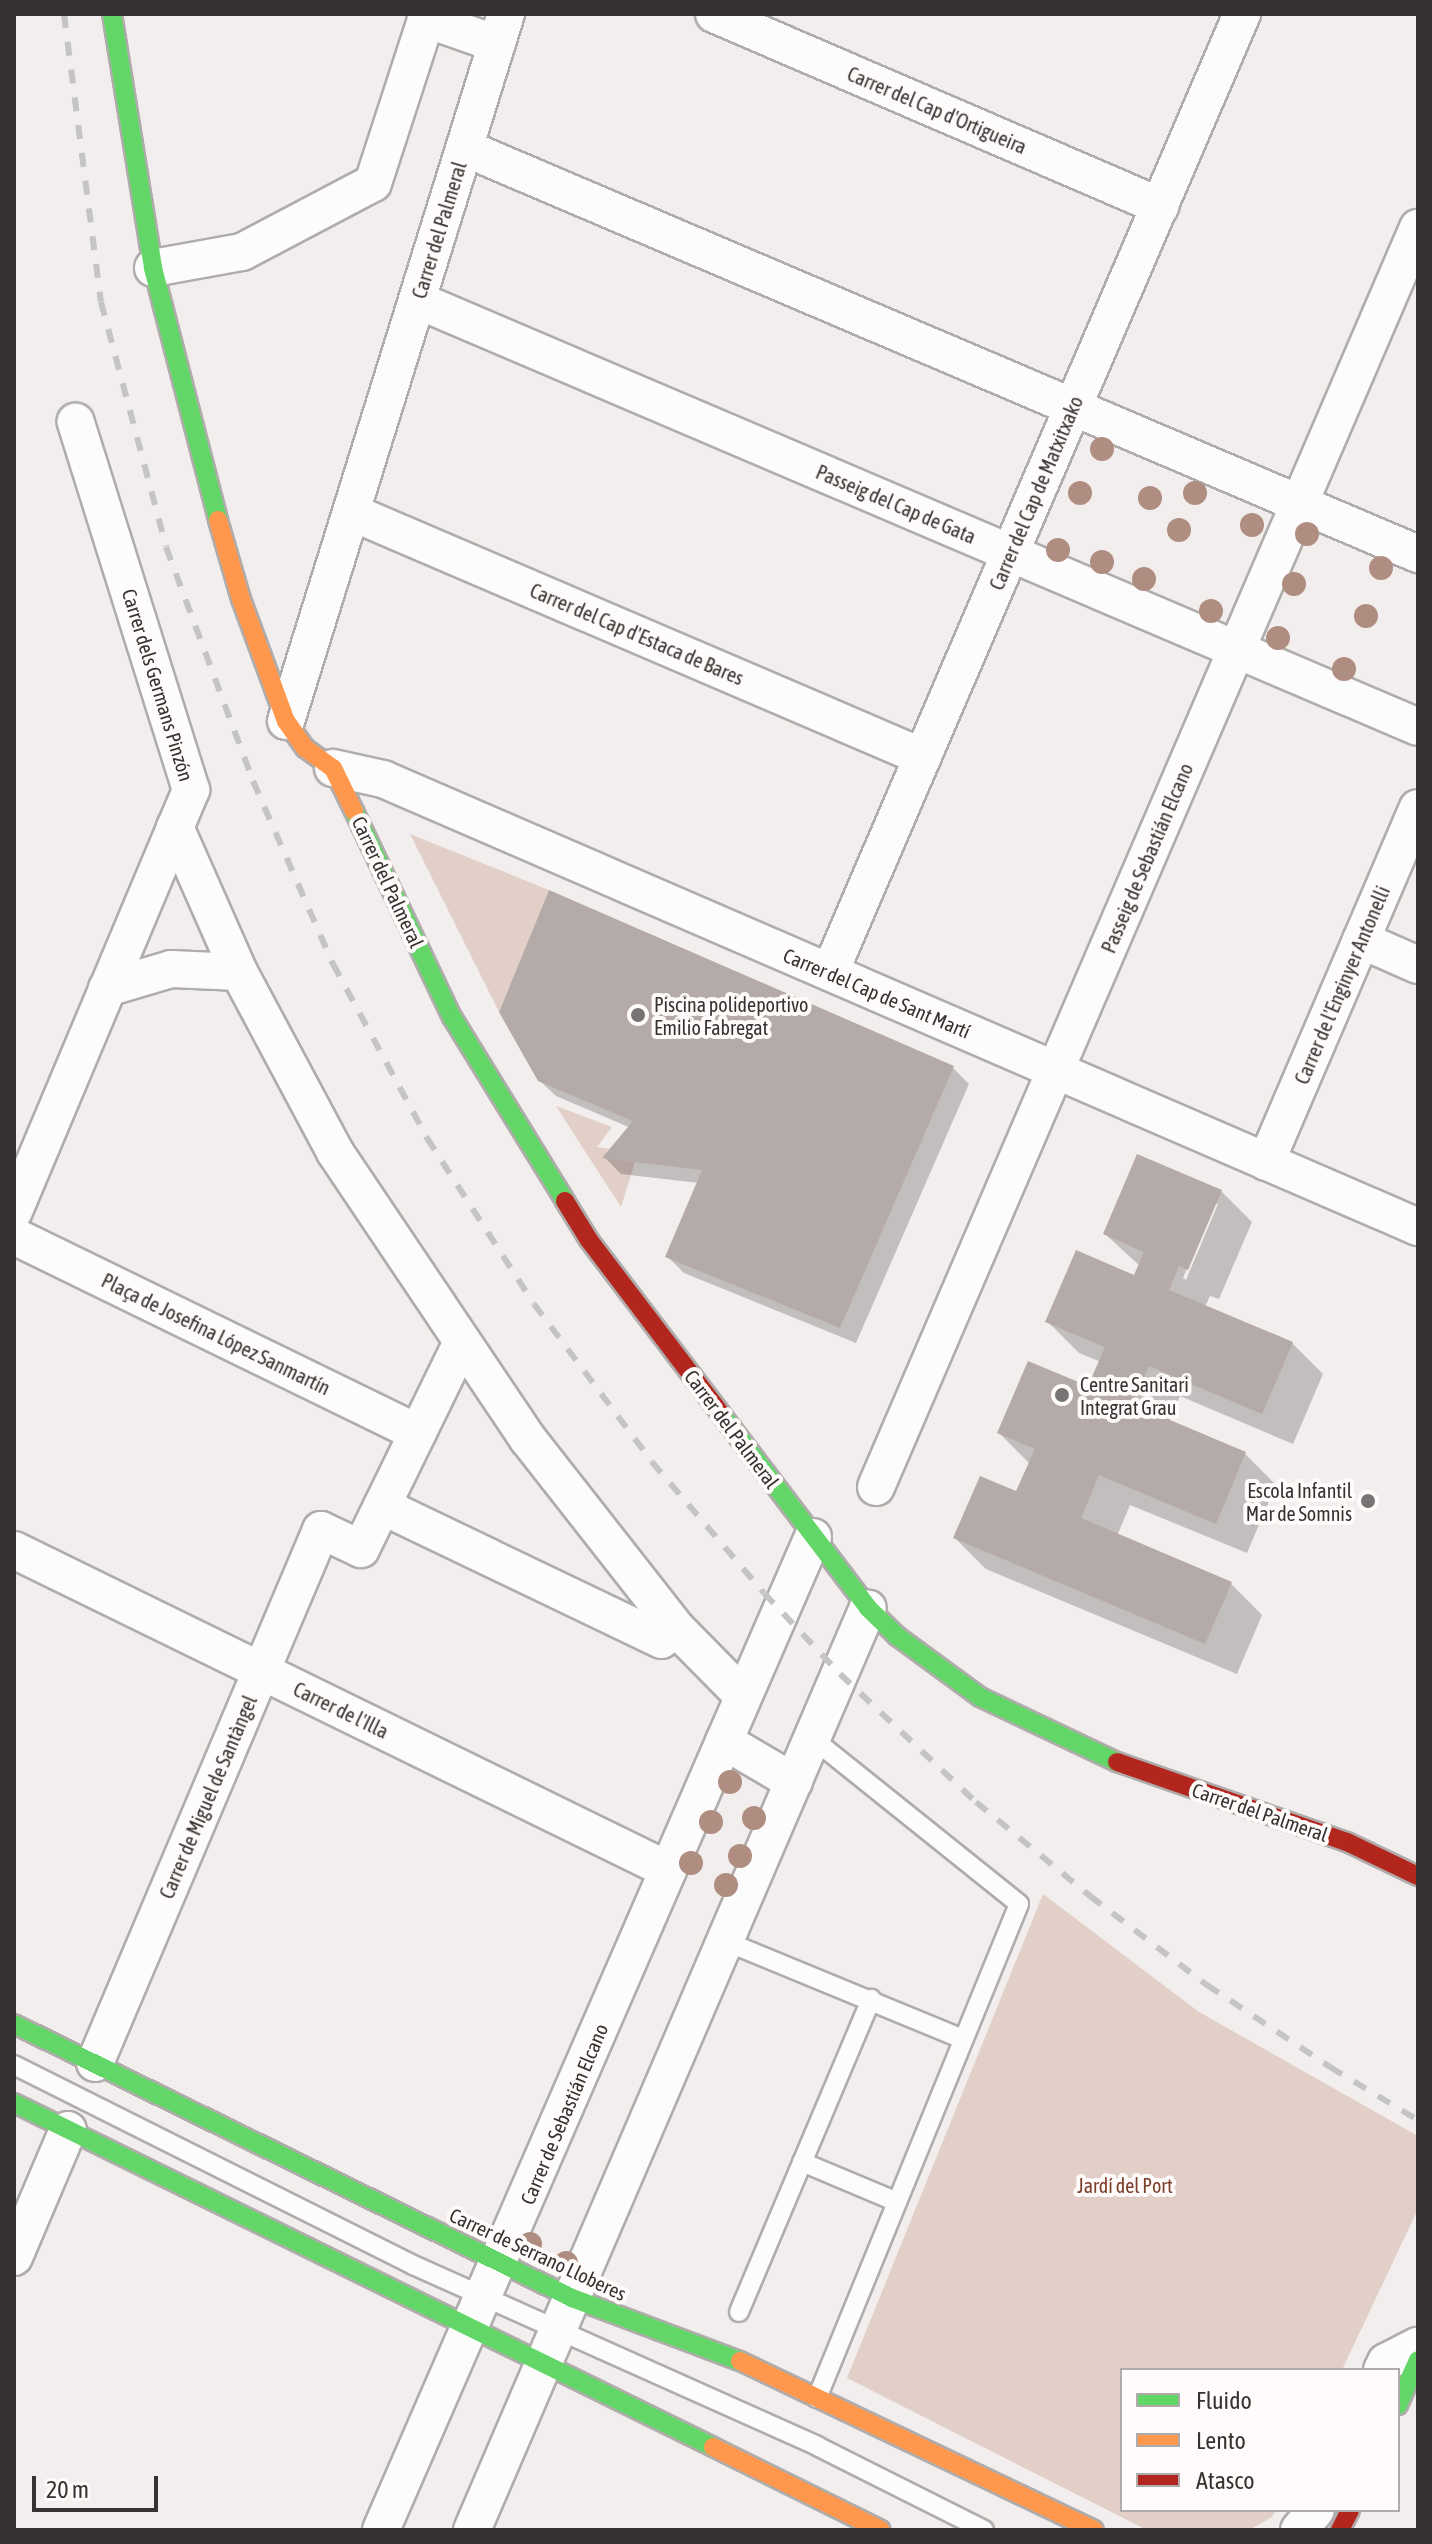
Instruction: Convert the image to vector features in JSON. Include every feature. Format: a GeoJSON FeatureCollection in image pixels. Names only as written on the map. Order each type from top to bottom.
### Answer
{"type":"FeatureCollection","features":[{"type":"Feature","properties":{"kind":"street","name":"Carrer del Palmeral"},"geometry":{"type":"LineString","coordinates":[[112,14],[153,268],[200,456],[241,599],[286,721],[305,748],[333,768],[452,1017],[589,1240],[868,1608],[897,1636],[980,1697],[1098,1756],[1347,1842],[1418,1876]]}},
{"type":"Feature","properties":{"kind":"street","name":"Carrer del Cap d'Ortigueira"},"geometry":{"type":"LineString","coordinates":[[714,14],[1160,206]]}},
{"type":"Feature","properties":{"kind":"street","name":"Carrer del Cap de Matxitxako"},"geometry":{"type":"LineString","coordinates":[[830,972],[1242,14]]}},
{"type":"Feature","properties":{"kind":"street"},"geometry":{"type":"LineString","coordinates":[[153,268],[242,252],[373,183],[427,16],[501,29]]}},
{"type":"Feature","properties":{"kind":"street","name":"Carrer del Palmeral"},"geometry":{"type":"LineString","coordinates":[[286,721],[501,29]]}},
{"type":"Feature","properties":{"kind":"street"},"geometry":{"type":"LineString","coordinates":[[465,148],[1418,554]]}},
{"type":"Feature","properties":{"kind":"street","name":"Passeig de Sebastián Elcano"},"geometry":{"type":"LineString","coordinates":[[876,1487],[1418,228]]}},
{"type":"Feature","properties":{"kind":"street","name":"Passeig del Cap de Gata"},"geometry":{"type":"LineString","coordinates":[[417,300],[1418,727]]}},
{"type":"Feature","properties":{"kind":"street","name":"Carrer dels Germans Pinzón"},"geometry":{"type":"LineString","coordinates":[[14,1211],[191,790],[76,422]]}},
{"type":"Feature","properties":{"kind":"street","name":"Carrer del Cap d'Estaca de Bares"},"geometry":{"type":"LineString","coordinates":[[351,512],[923,757]]}},
{"type":"Feature","properties":{"kind":"street","name":"Carrer del Cap de Sant Martí"},"geometry":{"type":"LineString","coordinates":[[333,768],[383,779],[1418,1227]]}},
{"type":"Feature","properties":{"kind":"street","name":"Carrer de l'Enginyer Antonelli"},"geometry":{"type":"LineString","coordinates":[[1266,1162],[1418,808]]}},
{"type":"Feature","properties":{"kind":"street"},"geometry":{"type":"LineString","coordinates":[[175,827],[239,972],[335,1152],[528,1439],[677,1629],[743,1696]]}},
{"type":"Feature","properties":{"kind":"street"},"geometry":{"type":"LineString","coordinates":[[1361,940],[1418,965]]}},
{"type":"Feature","properties":{"kind":"street"},"geometry":{"type":"LineString","coordinates":[[107,988],[171,969],[239,972]]}},
{"type":"Feature","properties":{"kind":"street","name":"Plaça de Josefina López Sanmartín"},"geometry":{"type":"LineString","coordinates":[[14,1236],[418,1433]]}},
{"type":"Feature","properties":{"kind":"street"},"geometry":{"type":"LineString","coordinates":[[462,1342],[382,1506],[662,1640]]}},
{"type":"Feature","properties":{"kind":"street","name":"Carrer de Miguel de Santàngel"},"geometry":{"type":"LineString","coordinates":[[95,2063],[321,1530],[361,1549],[382,1506]]}},
{"type":"Feature","properties":{"kind":"street","name":"Carrer de Sebastián Elcano"},"geometry":{"type":"LineString","coordinates":[[381,2530],[813,1537]]}},
{"type":"Feature","properties":{"kind":"street","name":"Carrer de l'Illa"},"geometry":{"type":"LineString","coordinates":[[14,1550],[668,1870]]}},
{"type":"Feature","properties":{"kind":"street"},"geometry":{"type":"LineString","coordinates":[[472,2530],[868,1608]]}},
{"type":"Feature","properties":{"kind":"street"},"geometry":{"type":"LineString","coordinates":[[724,1741],[794,1782]]}},
{"type":"Feature","properties":{"kind":"street","name":"Carrer de Serrano Lloberes"},"geometry":{"type":"LineString","coordinates":[[14,2024],[572,2298],[739,2360],[1094,2530]]}},
{"type":"Feature","properties":{"kind":"street"},"geometry":{"type":"LineString","coordinates":[[14,2103],[476,2312],[543,2364],[881,2530]]}},
{"type":"Feature","properties":{"kind":"street"},"geometry":{"type":"LineString","coordinates":[[14,2257],[68,2130]]}},
{"type":"Feature","properties":{"kind":"street"},"geometry":{"type":"LineString","coordinates":[[1383,2368],[1386,2362],[1418,2346]]}},
{"type":"Feature","properties":{"kind":"street"},"geometry":{"type":"LineString","coordinates":[[1400,2400],[1418,2360]]}},
{"type":"Feature","properties":{"kind":"street"},"geometry":{"type":"LineString","coordinates":[[1299,2530],[1314,2512]]}},
{"type":"Feature","properties":{"kind":"street"},"geometry":{"type":"LineString","coordinates":[[1340,2530],[1349,2512]]}},
{"type":"Feature","properties":{"kind":"lane"},"geometry":{"type":"LineString","coordinates":[[812,1738],[1019,1904],[817,2398]]}},
{"type":"Feature","properties":{"kind":"lane"},"geometry":{"type":"LineString","coordinates":[[725,1941],[963,2039]]}},
{"type":"Feature","properties":{"kind":"lane"},"geometry":{"type":"LineString","coordinates":[[739,2312],[871,1999]]}},
{"type":"Feature","properties":{"kind":"lane"},"geometry":{"type":"LineString","coordinates":[[14,2065],[476,2312],[558,2331],[804,2440],[984,2530]]}},
{"type":"Feature","properties":{"kind":"lane"},"geometry":{"type":"LineString","coordinates":[[802,2162],[897,2202]]}},
{"type":"Feature","properties":{"kind":"green space"},"geometry":{"type":"Polygon","coordinates":[[[410,834],[549,890],[499,1012],[410,834]]]}},
{"type":"Feature","properties":{"kind":"green space"},"geometry":{"type":"Polygon","coordinates":[[[556,1106],[612,1127],[597,1147],[610,1149],[603,1158],[635,1162],[621,1207],[556,1106]]]}},
{"type":"Feature","properties":{"kind":"green space","name":"Jardí del Port"},"geometry":{"type":"Polygon","coordinates":[[[1043,1894],[1199,2012],[1418,2136],[1418,2209],[1343,2368],[1120,2368],[1120,2512],[1275,2512],[1272,2517],[1249,2530],[1147,2530],[847,2378],[1043,1894]]]}},
{"type":"Feature","properties":{"kind":"building"},"geometry":{"type":"Polygon","coordinates":[[[549,890],[954,1066],[840,1328],[665,1257],[702,1170],[602,1158],[633,1121],[538,1081],[499,1012],[549,890]]]}},
{"type":"Feature","properties":{"kind":"building"},"geometry":{"type":"Polygon","coordinates":[[[1137,1154],[1222,1190],[1188,1270],[1179,1266],[1169,1290],[1293,1342],[1262,1414],[1149,1366],[1132,1404],[1246,1452],[1216,1524],[1099,1475],[1081,1518],[1232,1582],[1205,1644],[953,1538],[980,1476],[1016,1491],[1035,1449],[997,1433],[1028,1361],[1088,1386],[1105,1347],[1045,1322],[1076,1250],[1134,1275],[1144,1252],[1103,1234],[1137,1154]]]}},
{"type":"Feature","properties":{"kind":"railway"},"geometry":{"type":"LineString","coordinates":[[64,14],[101,302],[166,547],[253,781],[333,964],[427,1138],[534,1304],[652,1462],[764,1593],[840,1674],[976,1802],[1090,1896],[1207,1985],[1330,2067],[1418,2120]]}},
{"type":"Feature","properties":{"kind":"traffic: fast"},"geometry":{"type":"LineString","coordinates":[[112,14],[153,268],[218,520]]}},
{"type":"Feature","properties":{"kind":"traffic: fast"},"geometry":{"type":"LineString","coordinates":[[354,811],[452,1017],[565,1201]]}},
{"type":"Feature","properties":{"kind":"traffic: fast"},"geometry":{"type":"LineString","coordinates":[[721,1414],[868,1608],[897,1636],[980,1697],[1117,1762]]}},
{"type":"Feature","properties":{"kind":"traffic: fast"},"geometry":{"type":"LineString","coordinates":[[14,2024],[572,2298],[740,2361]]}},
{"type":"Feature","properties":{"kind":"traffic: fast"},"geometry":{"type":"LineString","coordinates":[[14,2103],[713,2447]]}},
{"type":"Feature","properties":{"kind":"traffic: fast"},"geometry":{"type":"LineString","coordinates":[[1400,2400],[1418,2360]]}},
{"type":"Feature","properties":{"kind":"traffic: slow"},"geometry":{"type":"LineString","coordinates":[[218,520],[241,599],[286,721],[305,748],[333,768],[354,811]]}},
{"type":"Feature","properties":{"kind":"traffic: slow"},"geometry":{"type":"LineString","coordinates":[[740,2361],[1094,2530]]}},
{"type":"Feature","properties":{"kind":"traffic: slow"},"geometry":{"type":"LineString","coordinates":[[713,2447],[881,2530]]}},
{"type":"Feature","properties":{"kind":"traffic: jam"},"geometry":{"type":"LineString","coordinates":[[565,1201],[589,1240],[721,1414]]}},
{"type":"Feature","properties":{"kind":"traffic: jam"},"geometry":{"type":"LineString","coordinates":[[1117,1762],[1347,1842],[1418,1876]]}},
{"type":"Feature","properties":{"kind":"traffic: jam"},"geometry":{"type":"LineString","coordinates":[[1340,2530],[1349,2512]]}},
{"type":"Feature","properties":{"kind":"place","name":"Piscina polideportivo Emilio Fabregat"},"geometry":{"type":"Point","coordinates":[638,1015]}},
{"type":"Feature","properties":{"kind":"place","name":"Centre Sanitari Integrat Grau"},"geometry":{"type":"Point","coordinates":[1062,1395]}},
{"type":"Feature","properties":{"kind":"place","name":"Escola Infantil Mar de Somnis"},"geometry":{"type":"Point","coordinates":[1368,1501]}}]}
